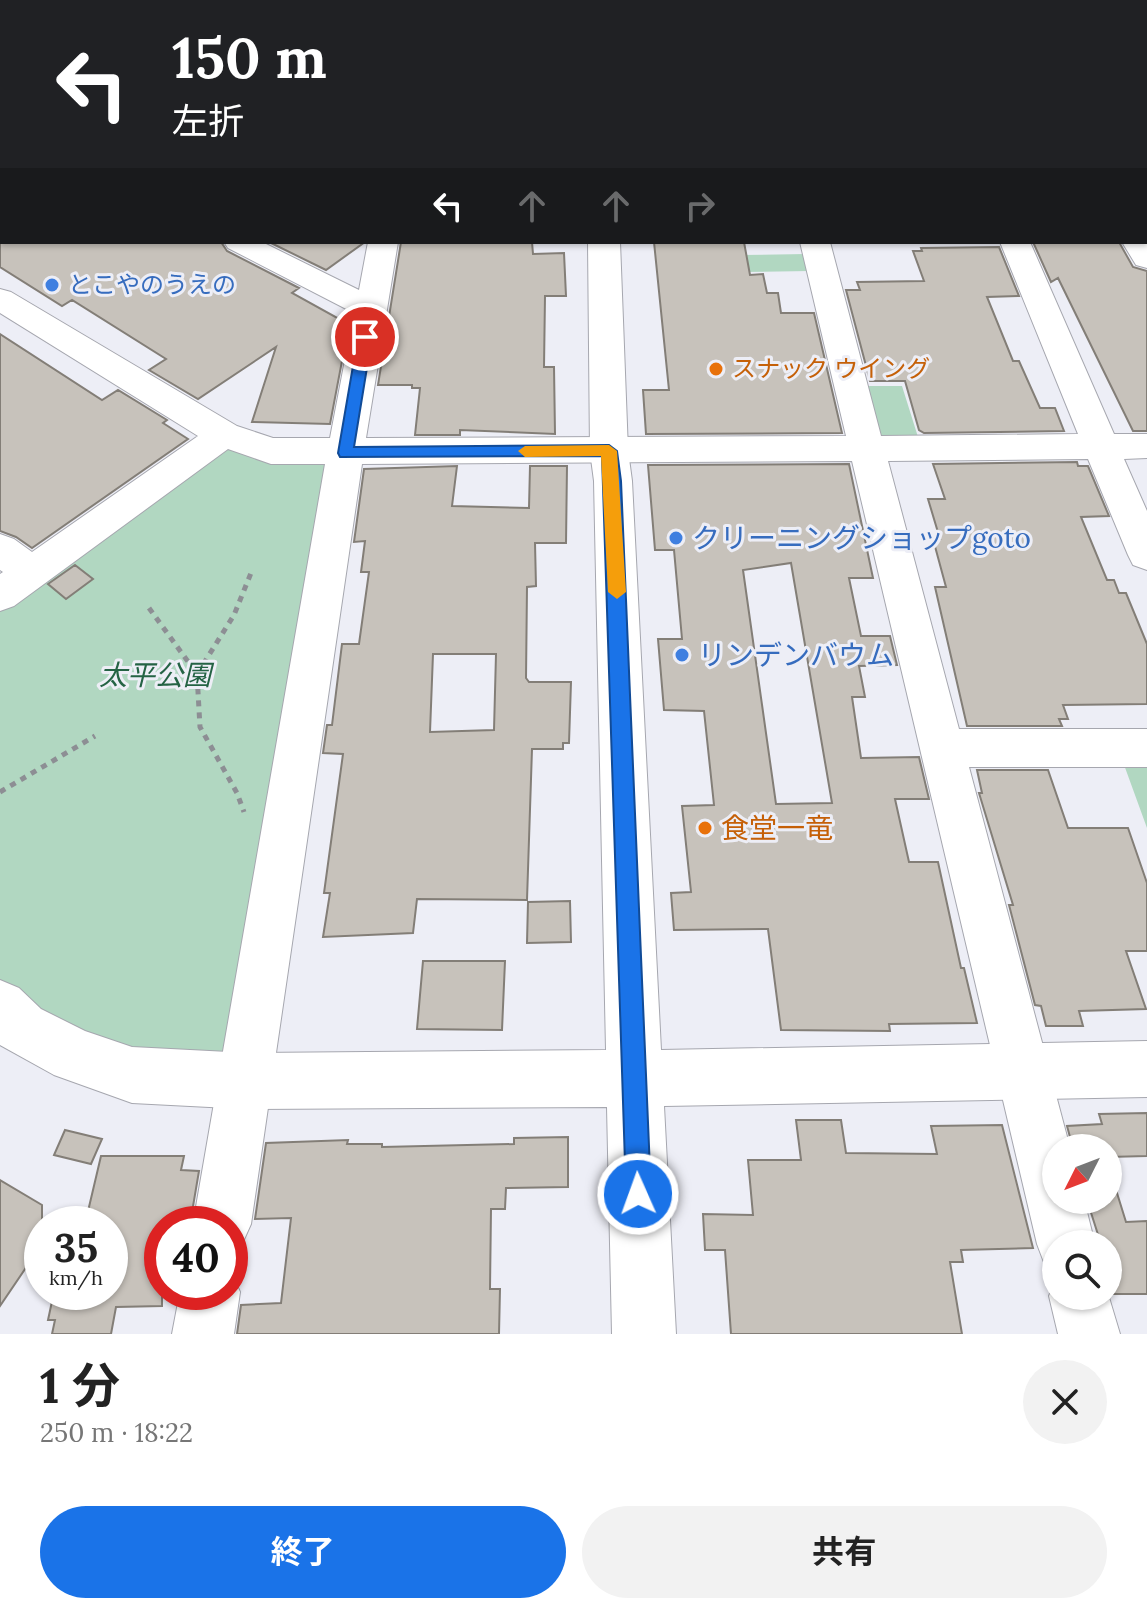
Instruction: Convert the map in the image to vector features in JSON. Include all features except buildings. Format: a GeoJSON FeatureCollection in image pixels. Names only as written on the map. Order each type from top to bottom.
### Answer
{"type":"FeatureCollection","features":[{"type":"Feature","properties":{"kind":"street"},"geometry":{"type":"LineString","coordinates":[[243,244],[370,308]]}},
{"type":"Feature","properties":{"kind":"street"},"geometry":{"type":"LineString","coordinates":[[225,1206],[383,244]]}},
{"type":"Feature","properties":{"kind":"street"},"geometry":{"type":"LineString","coordinates":[[604,244],[609,451],[613,481],[644,1334]]}},
{"type":"Feature","properties":{"kind":"street"},"geometry":{"type":"LineString","coordinates":[[816,244],[1062,1230]]}},
{"type":"Feature","properties":{"kind":"street"},"geometry":{"type":"LineString","coordinates":[[1016,244],[1147,555]]}},
{"type":"Feature","properties":{"kind":"street"},"geometry":{"type":"LineString","coordinates":[[0,299],[224,435],[271,451],[346,453],[1147,446]]}},
{"type":"Feature","properties":{"kind":"street"},"geometry":{"type":"LineString","coordinates":[[0,595],[224,435]]}},
{"type":"Feature","properties":{"kind":"street"},"geometry":{"type":"LineString","coordinates":[[0,549],[31,572]]}},
{"type":"Feature","properties":{"kind":"street"},"geometry":{"type":"LineString","coordinates":[[942,748],[1147,748]]}},
{"type":"Feature","properties":{"kind":"street"},"geometry":{"type":"LineString","coordinates":[[0,1007],[22,1028],[74,1055],[132,1075],[248,1081],[1147,1069]]}},
{"type":"Feature","properties":{"kind":"street"},"geometry":{"type":"LineString","coordinates":[[203,1334],[207,1310]]}},
{"type":"Feature","properties":{"kind":"street"},"geometry":{"type":"LineString","coordinates":[[1083,1310],[1089,1334]]}},
{"type":"Feature","properties":{"kind":"path"},"geometry":{"type":"LineString","coordinates":[[197,674],[234,615],[251,573]]}},
{"type":"Feature","properties":{"kind":"path"},"geometry":{"type":"LineString","coordinates":[[149,608],[197,674],[200,727],[237,793]]}},
{"type":"Feature","properties":{"kind":"path"},"geometry":{"type":"LineString","coordinates":[[0,792],[95,736]]}},
{"type":"Feature","properties":{"kind":"green space"},"geometry":{"type":"Polygon","coordinates":[[[806,254],[810,271],[743,272],[740,255],[806,254]]]}},
{"type":"Feature","properties":{"kind":"green space"},"geometry":{"type":"Polygon","coordinates":[[[865,386],[902,386],[918,437],[878,435],[865,386]]]}},
{"type":"Feature","properties":{"kind":"green space","name":"太平公園"},"geometry":{"type":"Polygon","coordinates":[[[224,435],[346,453],[248,1081],[132,1075],[0,1007],[0,595],[224,435]]]}},
{"type":"Feature","properties":{"kind":"green space"},"geometry":{"type":"Polygon","coordinates":[[[1123,762],[1147,762],[1147,828],[1123,762]]]}},
{"type":"Feature","properties":{"kind":"slow traffic"},"geometry":{"type":"LineString","coordinates":[[525,451],[609,451],[617,592]]}},
{"type":"Feature","properties":{"kind":"place","name":"とこやのうえの"},"geometry":{"type":"Point","coordinates":[52,285]}},
{"type":"Feature","properties":{"kind":"place","name":"スナック ウイング"},"geometry":{"type":"Point","coordinates":[716,369]}},
{"type":"Feature","properties":{"kind":"place","name":"クリーニングショップgoto"},"geometry":{"type":"Point","coordinates":[676,538]}},
{"type":"Feature","properties":{"kind":"place","name":"リンデンバウム"},"geometry":{"type":"Point","coordinates":[682,655]}},
{"type":"Feature","properties":{"kind":"place","name":"食堂一竜"},"geometry":{"type":"Point","coordinates":[705,828]}},
{"type":"Feature","properties":{"kind":"route"},"geometry":{"type":"LineString","coordinates":[[365,337],[346,453],[609,451],[613,481],[638,1194]]}}]}
